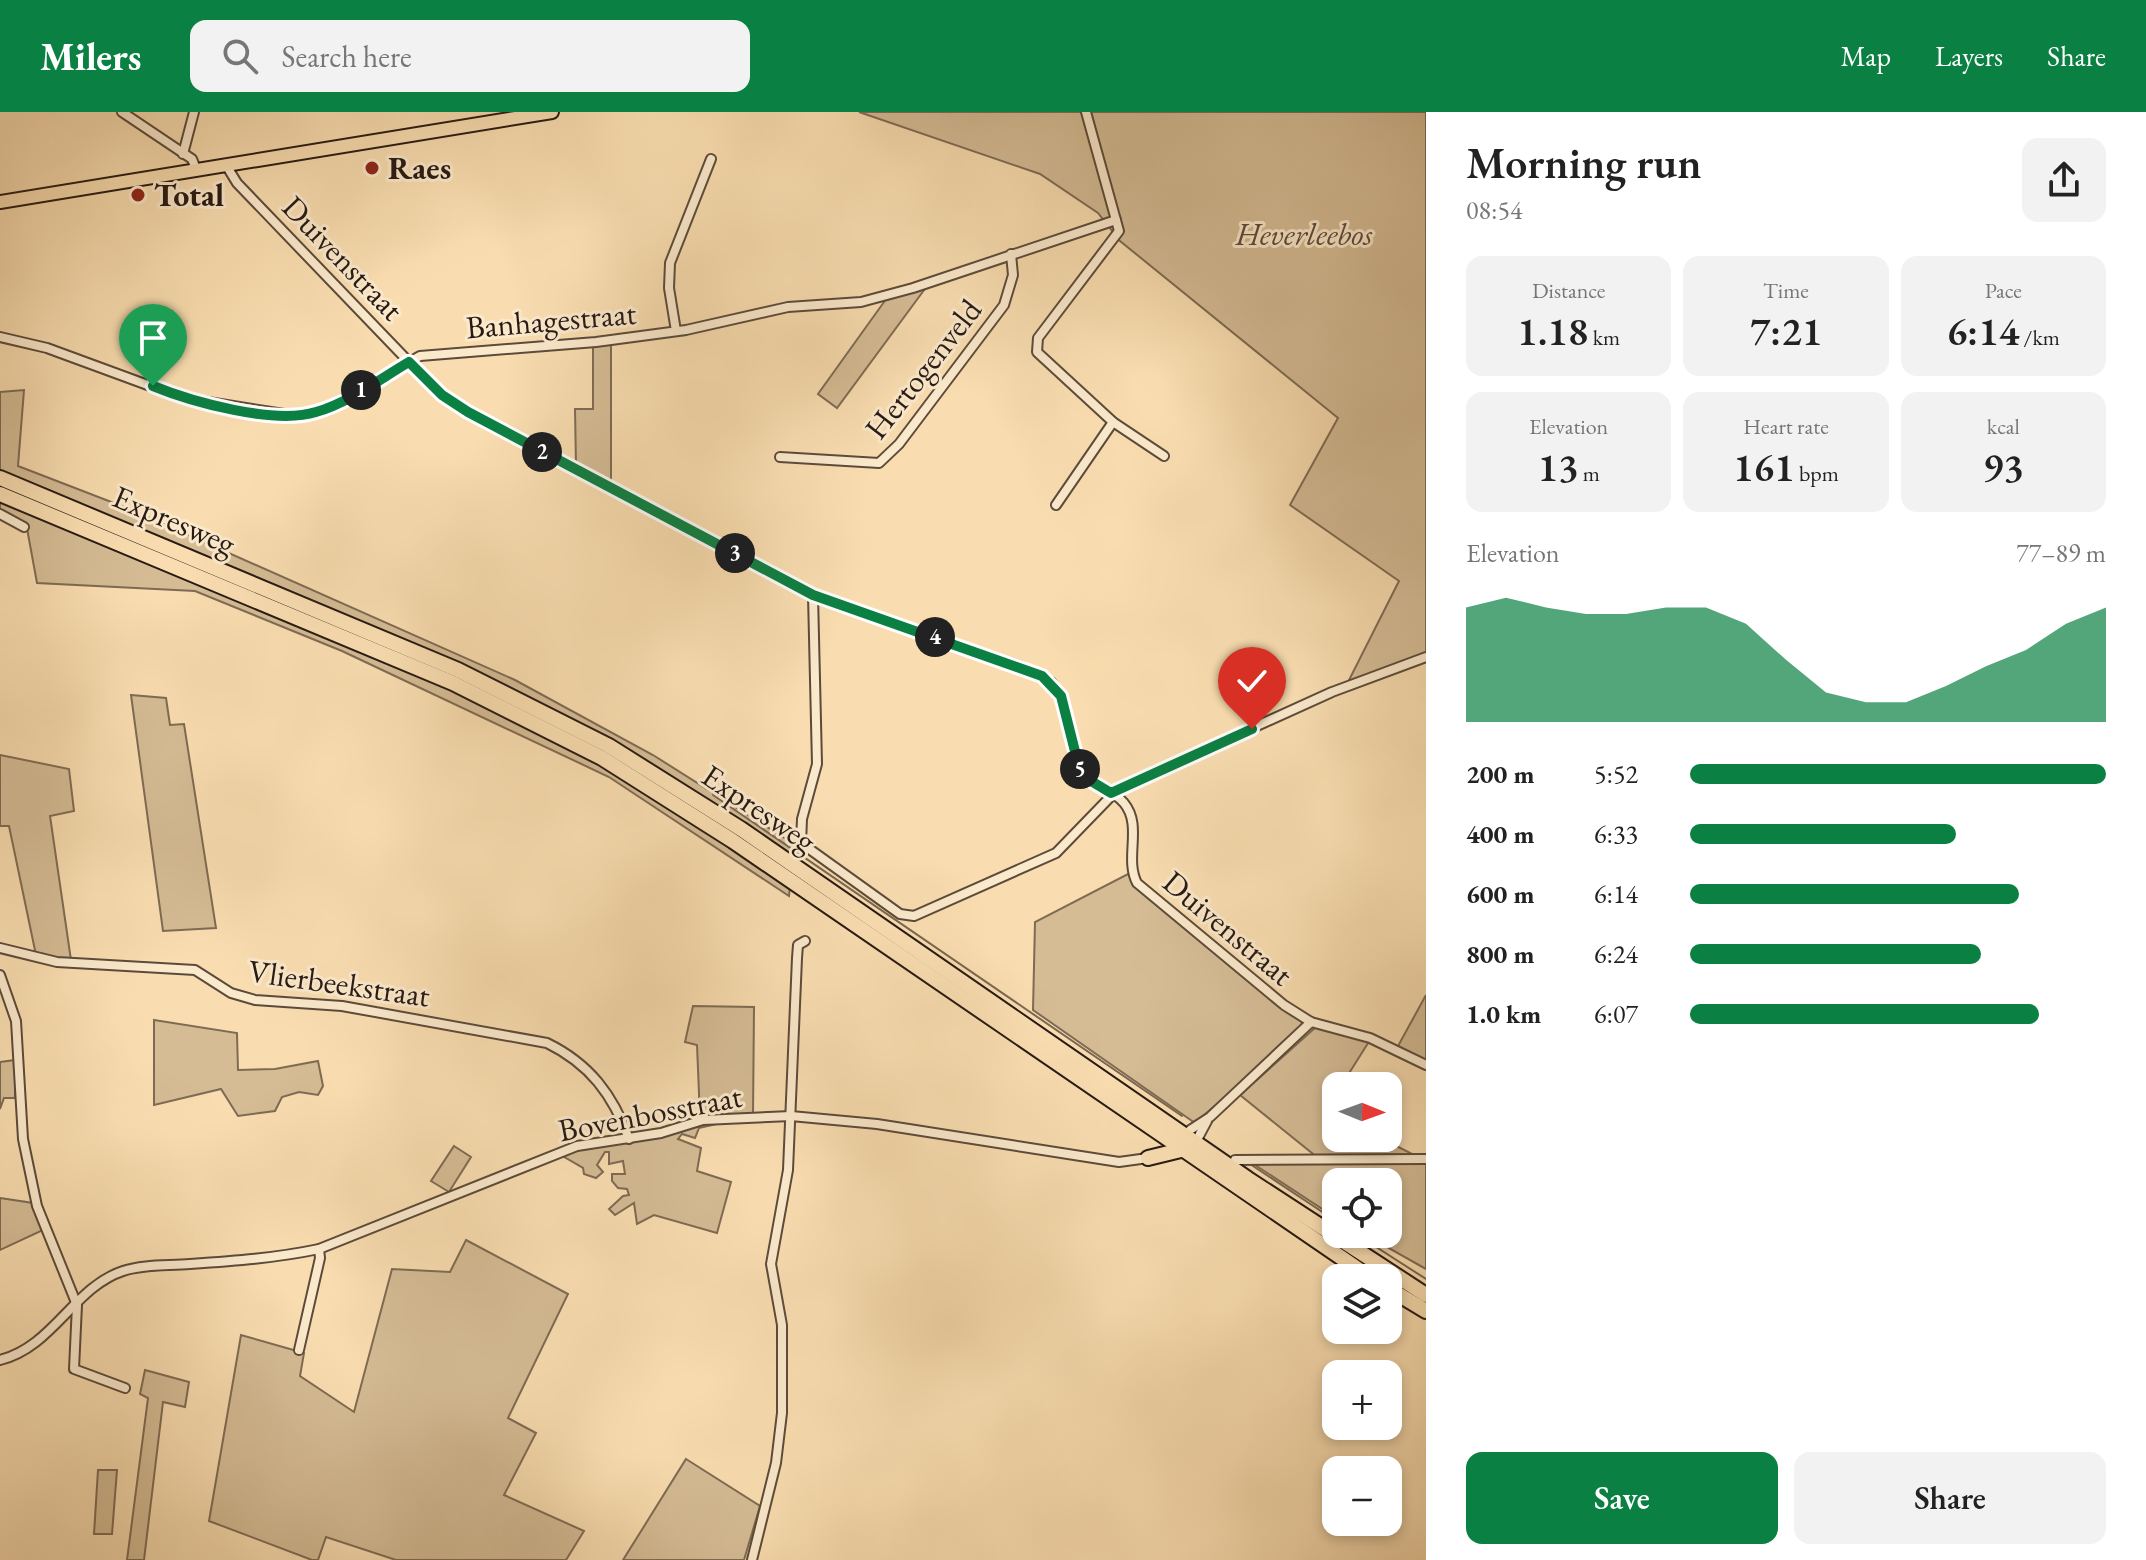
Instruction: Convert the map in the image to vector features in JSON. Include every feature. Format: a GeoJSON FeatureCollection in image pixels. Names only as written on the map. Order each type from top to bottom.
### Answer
{"type":"FeatureCollection","features":[{"type":"Feature","properties":{"kind":"highway","name":"Expresweg"},"geometry":{"type":"LineString","coordinates":[[0,478],[406,647],[588,734],[751,836],[1426,1295]]}},
{"type":"Feature","properties":{"kind":"highway","name":"Expresweg"},"geometry":{"type":"LineString","coordinates":[[0,494],[453,683],[602,758],[733,841],[1351,1264]]}},
{"type":"Feature","properties":{"kind":"highway"},"geometry":{"type":"LineString","coordinates":[[1148,1158],[1160,1143],[1158,1131]]}},
{"type":"Feature","properties":{"kind":"highway"},"geometry":{"type":"LineString","coordinates":[[1148,1158],[1185,1149]]}},
{"type":"Feature","properties":{"kind":"highway"},"geometry":{"type":"LineString","coordinates":[[1402,1296],[1426,1311]]}},
{"type":"Feature","properties":{"kind":"main road"},"geometry":{"type":"LineString","coordinates":[[0,202],[552,112]]}},
{"type":"Feature","properties":{"kind":"street"},"geometry":{"type":"LineString","coordinates":[[122,112],[194,161],[196,169]]}},
{"type":"Feature","properties":{"kind":"street"},"geometry":{"type":"LineString","coordinates":[[183,154],[194,112]]}},
{"type":"Feature","properties":{"kind":"street"},"geometry":{"type":"LineString","coordinates":[[1086,112],[1119,231],[1036,345],[1044,361],[1113,422],[1164,456]]}},
{"type":"Feature","properties":{"kind":"street"},"geometry":{"type":"LineString","coordinates":[[676,331],[669,288],[670,263],[711,159]]}},
{"type":"Feature","properties":{"kind":"street","name":"Duivenstraat"},"geometry":{"type":"LineString","coordinates":[[226,165],[237,183],[409,362],[442,395],[468,412],[813,595],[1042,676],[1061,696],[1081,775],[1121,799],[1131,813],[1131,868],[1137,883],[1284,1005],[1311,1022],[1370,1038],[1426,1065]]}},
{"type":"Feature","properties":{"kind":"street","name":"Banhagestraat"},"geometry":{"type":"LineString","coordinates":[[0,337],[47,348],[183,398],[297,416],[317,412],[338,402],[420,356],[573,345],[676,331],[788,307],[861,302],[1116,220]]}},
{"type":"Feature","properties":{"kind":"street","name":"Hertogenveld"},"geometry":{"type":"LineString","coordinates":[[780,457],[879,463],[899,444],[1004,305],[1013,275],[1011,254]]}},
{"type":"Feature","properties":{"kind":"street"},"geometry":{"type":"LineString","coordinates":[[1056,505],[1113,422]]}},
{"type":"Feature","properties":{"kind":"street"},"geometry":{"type":"LineString","coordinates":[[0,514],[24,527]]}},
{"type":"Feature","properties":{"kind":"street"},"geometry":{"type":"LineString","coordinates":[[813,595],[817,764],[802,819],[801,843],[900,914],[914,916],[1056,853],[1111,793],[1332,692],[1426,657]]}},
{"type":"Feature","properties":{"kind":"street"},"geometry":{"type":"LineString","coordinates":[[752,1560],[776,1463],[782,1413],[782,1325],[771,1264],[788,1170],[797,958],[798,945],[805,941]]}},
{"type":"Feature","properties":{"kind":"street","name":"Vlierbeekstraat"},"geometry":{"type":"LineString","coordinates":[[0,948],[57,962],[195,970],[231,993],[255,1000],[342,1006],[547,1043],[563,1051],[606,1089],[629,1139]]}},
{"type":"Feature","properties":{"kind":"street"},"geometry":{"type":"LineString","coordinates":[[0,975],[16,1021],[23,1139],[37,1206],[77,1305],[74,1369],[125,1388]]}},
{"type":"Feature","properties":{"kind":"street","name":"Duivenstraat"},"geometry":{"type":"LineString","coordinates":[[1192,1136],[1311,1022]]}},
{"type":"Feature","properties":{"kind":"street","name":"Bovenbosstraat"},"geometry":{"type":"LineString","coordinates":[[0,1360],[34,1345],[77,1305],[120,1272],[133,1268],[282,1257],[319,1249],[577,1146],[629,1139],[703,1120],[791,1116],[877,1124],[1119,1162],[1148,1158]]}},
{"type":"Feature","properties":{"kind":"street"},"geometry":{"type":"LineString","coordinates":[[1235,1160],[1426,1159]]}},
{"type":"Feature","properties":{"kind":"street"},"geometry":{"type":"LineString","coordinates":[[299,1350],[320,1258],[319,1249]]}},
{"type":"Feature","properties":{"kind":"green space","name":"Heverleebos"},"geometry":{"type":"Polygon","coordinates":[[[859,112],[1426,112],[1426,653],[1347,684],[1399,581],[1290,505],[1338,418],[1120,241],[1098,213],[1040,174],[859,112]]]}},
{"type":"Feature","properties":{"kind":"green space"},"geometry":{"type":"Polygon","coordinates":[[[930,282],[837,408],[818,394],[889,295],[930,282]]]}},
{"type":"Feature","properties":{"kind":"green space"},"geometry":{"type":"Polygon","coordinates":[[[611,343],[611,483],[576,465],[575,409],[593,409],[593,346],[611,343]]]}},
{"type":"Feature","properties":{"kind":"green space"},"geometry":{"type":"Polygon","coordinates":[[[24,390],[18,466],[132,510],[515,680],[653,755],[794,844],[789,896],[609,777],[342,651],[195,591],[37,583],[26,523],[0,512],[0,392],[24,390]]]}},
{"type":"Feature","properties":{"kind":"green space"},"geometry":{"type":"Polygon","coordinates":[[[131,695],[166,698],[170,725],[184,724],[216,928],[163,931],[131,695]]]}},
{"type":"Feature","properties":{"kind":"green space"},"geometry":{"type":"Polygon","coordinates":[[[0,755],[69,769],[74,811],[50,816],[71,960],[36,955],[9,826],[0,826],[0,755]]]}},
{"type":"Feature","properties":{"kind":"green space"},"geometry":{"type":"Polygon","coordinates":[[[1130,873],[1302,1021],[1301,1031],[1195,1123],[1033,1010],[1035,922],[1130,873]]]}},
{"type":"Feature","properties":{"kind":"green space"},"geometry":{"type":"Polygon","coordinates":[[[1426,995],[1426,1062],[1398,1046],[1426,995]]]}},
{"type":"Feature","properties":{"kind":"green space"},"geometry":{"type":"Polygon","coordinates":[[[693,1006],[754,1007],[753,1116],[718,1119],[717,1124],[699,1128],[695,1138],[682,1134],[678,1139],[701,1148],[697,1171],[731,1182],[717,1233],[654,1215],[637,1224],[634,1203],[615,1215],[609,1209],[623,1196],[629,1195],[627,1189],[618,1188],[612,1181],[612,1174],[625,1174],[623,1161],[609,1164],[609,1152],[605,1152],[597,1165],[603,1172],[596,1178],[584,1174],[583,1168],[559,1154],[661,1133],[700,1118],[697,1045],[685,1042],[693,1006]]]}},
{"type":"Feature","properties":{"kind":"green space"},"geometry":{"type":"Polygon","coordinates":[[[154,1020],[237,1033],[238,1070],[275,1069],[318,1061],[323,1086],[318,1095],[299,1092],[282,1097],[275,1111],[238,1116],[221,1089],[154,1105],[154,1020]]]}},
{"type":"Feature","properties":{"kind":"green space"},"geometry":{"type":"Polygon","coordinates":[[[1316,1027],[1370,1040],[1350,1072],[1322,1072],[1322,1152],[1402,1152],[1402,1149],[1426,1161],[1426,1269],[1389,1248],[1402,1248],[1402,1168],[1322,1168],[1322,1209],[1252,1163],[1318,1158],[1240,1095],[1316,1027]]]}},
{"type":"Feature","properties":{"kind":"green space"},"geometry":{"type":"Polygon","coordinates":[[[15,1060],[15,1098],[4,1098],[0,1109],[0,1062],[15,1060]]]}},
{"type":"Feature","properties":{"kind":"green space"},"geometry":{"type":"Polygon","coordinates":[[[454,1146],[471,1157],[449,1192],[431,1181],[454,1146]]]}},
{"type":"Feature","properties":{"kind":"green space"},"geometry":{"type":"Polygon","coordinates":[[[0,1198],[33,1203],[43,1230],[0,1250],[0,1198]]]}},
{"type":"Feature","properties":{"kind":"green space"},"geometry":{"type":"Polygon","coordinates":[[[466,1240],[568,1294],[508,1418],[536,1433],[504,1495],[584,1531],[566,1560],[396,1560],[326,1537],[318,1560],[312,1560],[209,1521],[241,1335],[304,1353],[300,1376],[354,1412],[392,1269],[450,1272],[466,1240]]]}},
{"type":"Feature","properties":{"kind":"green space"},"geometry":{"type":"Polygon","coordinates":[[[145,1370],[189,1382],[185,1407],[163,1402],[144,1560],[127,1560],[148,1398],[140,1394],[145,1370]]]}},
{"type":"Feature","properties":{"kind":"green space"},"geometry":{"type":"Polygon","coordinates":[[[686,1459],[760,1506],[744,1560],[623,1560],[686,1459]]]}},
{"type":"Feature","properties":{"kind":"green space"},"geometry":{"type":"Polygon","coordinates":[[[98,1470],[117,1470],[112,1534],[94,1534],[98,1470]]]}},
{"type":"Feature","properties":{"kind":"waterway"},"geometry":{"type":"LineString","coordinates":[[713,795],[1182,1116]]}},
{"type":"Feature","properties":{"kind":"waterway"},"geometry":{"type":"LineString","coordinates":[[1250,1164],[1322,1212]]}},
{"type":"Feature","properties":{"kind":"waterway"},"geometry":{"type":"LineString","coordinates":[[1378,1248],[1426,1279]]}},
{"type":"Feature","properties":{"kind":"place","name":"Raes"},"geometry":{"type":"Point","coordinates":[372,168]}},
{"type":"Feature","properties":{"kind":"place","name":"Total"},"geometry":{"type":"Point","coordinates":[138,195]}},
{"type":"Feature","properties":{"kind":"route"},"geometry":{"type":"LineString","coordinates":[[153,386],[183,398],[297,416],[317,412],[338,402],[409,362],[442,395],[468,412],[813,595],[976,650],[1042,676],[1061,696],[1081,775],[1111,793],[1252,729]]}}]}
